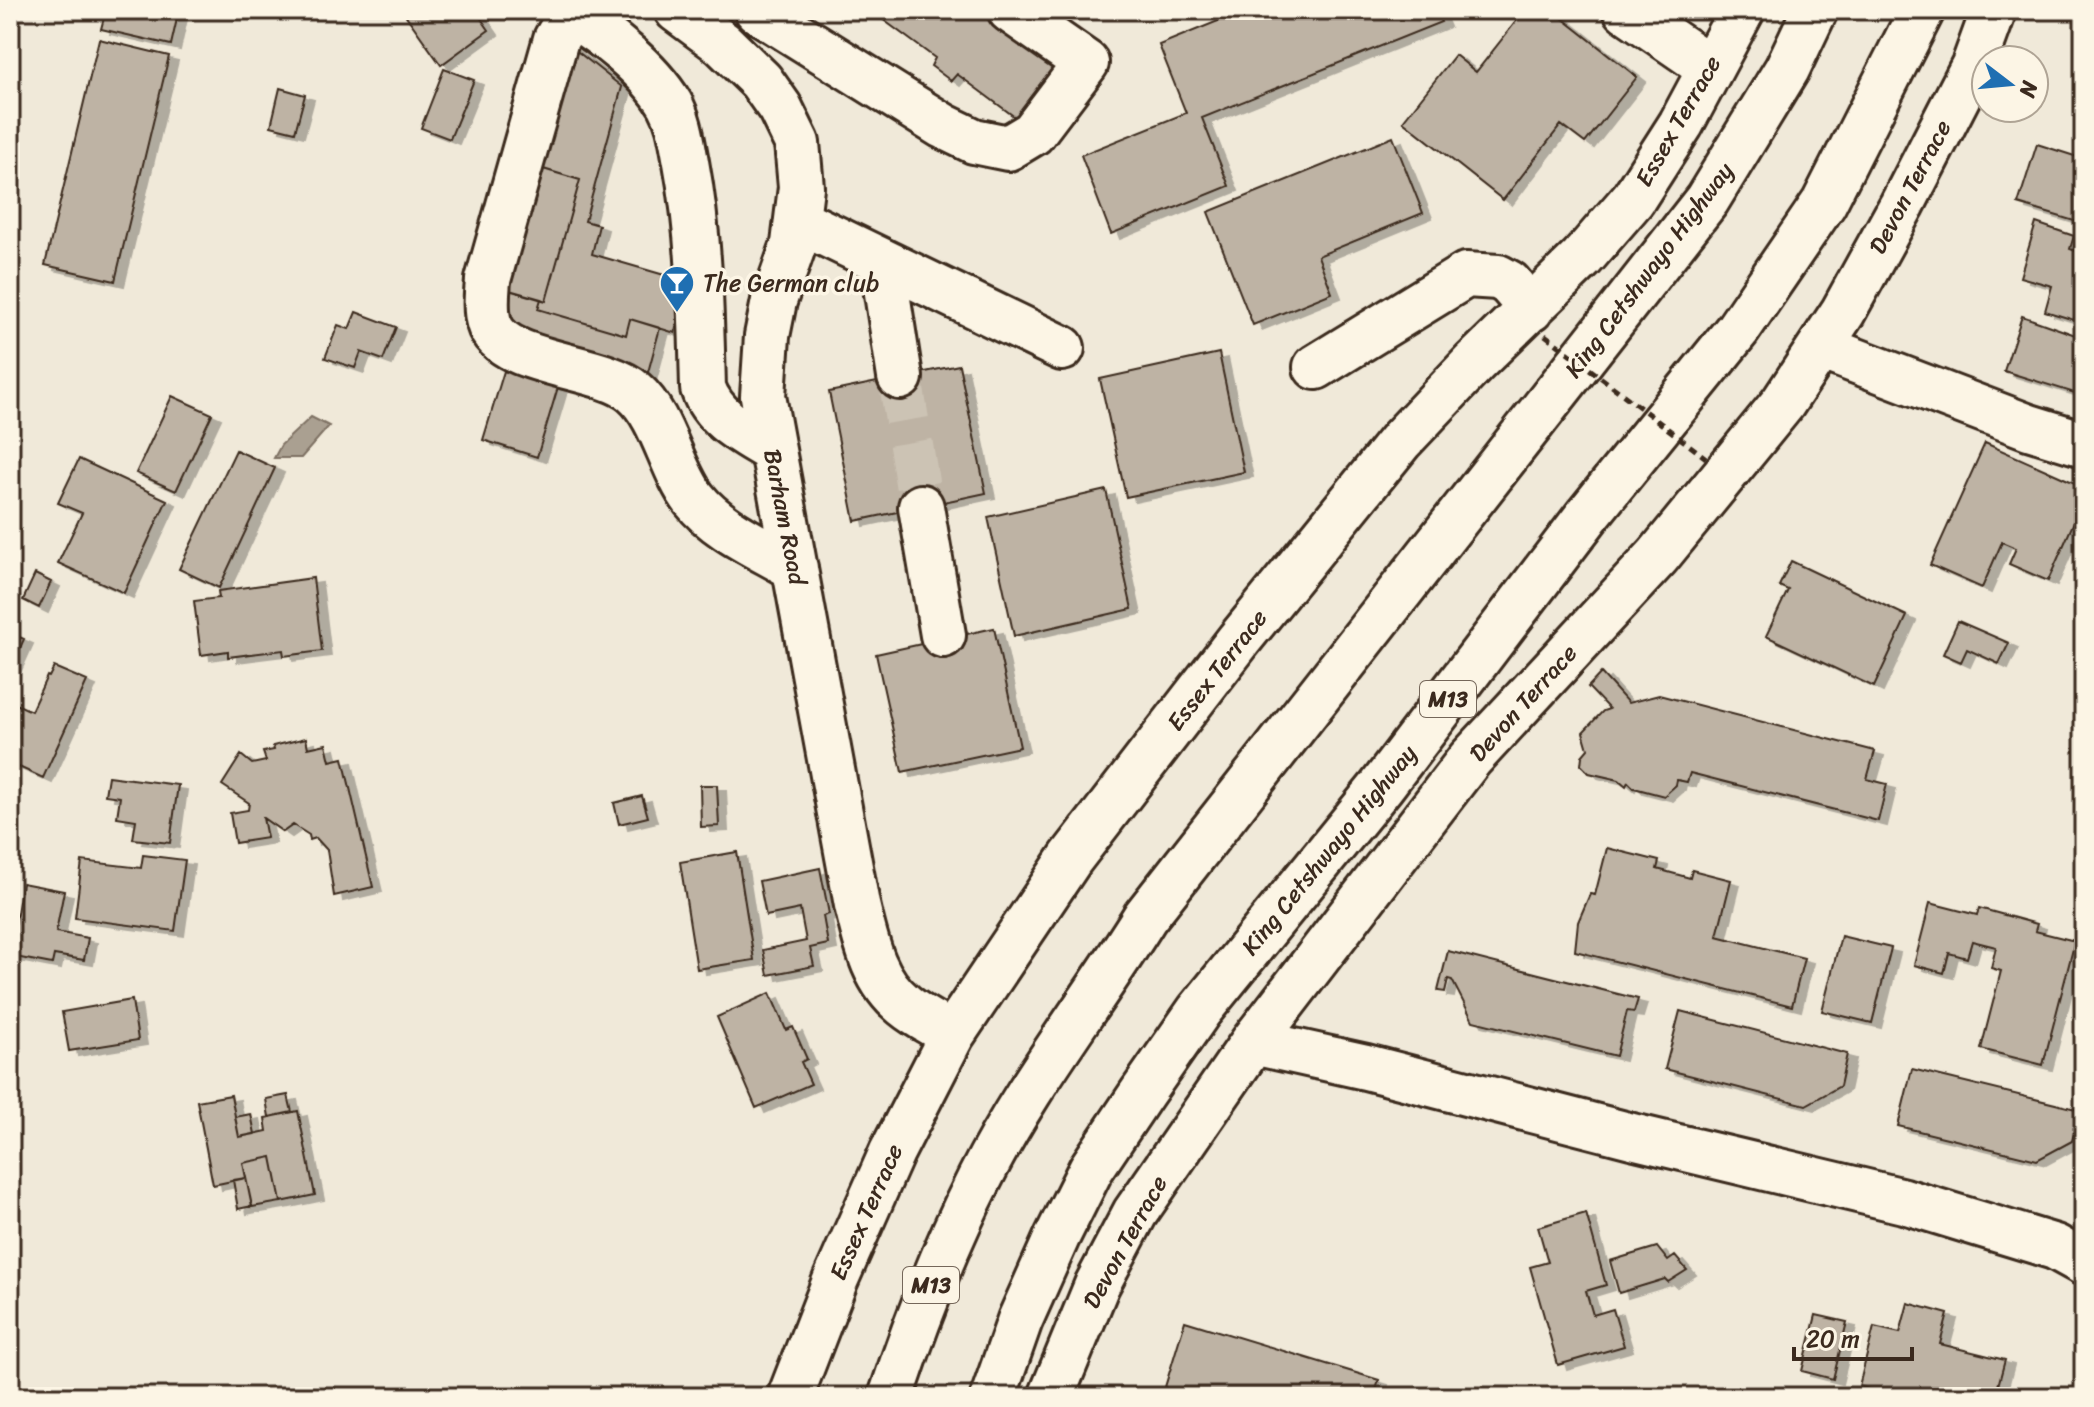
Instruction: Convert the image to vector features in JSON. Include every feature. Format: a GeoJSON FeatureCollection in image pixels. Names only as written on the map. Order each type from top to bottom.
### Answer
{"type":"FeatureCollection","features":[{"type":"Feature","properties":{"kind":"main road","name":"Barham Road"},"geometry":{"type":"LineString","coordinates":[[677,10],[723,44],[761,81],[780,108],[797,143],[801,187],[794,244],[774,301],[767,336],[763,396],[857,905],[869,955],[884,984],[904,1005],[952,1035]]}},
{"type":"Feature","properties":{"kind":"main road"},"geometry":{"type":"LineString","coordinates":[[757,10],[943,126],[974,141],[1008,148],[1033,133],[1086,63],[1010,10]]}},
{"type":"Feature","properties":{"kind":"main road"},"geometry":{"type":"LineString","coordinates":[[1626,10],[1709,67]]}},
{"type":"Feature","properties":{"kind":"main road","name":"Essex Terrace"},"geometry":{"type":"LineString","coordinates":[[790,1397],[835,1281],[885,1166],[952,1035],[1071,858],[1239,640],[1401,440],[1474,363],[1538,322],[1582,258],[1633,199],[1681,124],[1742,10]]}},
{"type":"Feature","properties":{"kind":"main road","name":"King Cetshwayo Highway"},"geometry":{"type":"LineString","coordinates":[[891,1397],[921,1306],[980,1177],[1070,1028],[1145,917],[1707,200],[1787,69],[1815,10]]}},
{"type":"Feature","properties":{"kind":"main road","name":"King Cetshwayo Highway"},"geometry":{"type":"LineString","coordinates":[[993,1397],[1020,1320],[1091,1169],[1199,1011],[1381,787],[1587,516],[1738,329],[1824,203],[1922,10]]}},
{"type":"Feature","properties":{"kind":"main road","name":"Devon Terrace"},"geometry":{"type":"LineString","coordinates":[[1051,1397],[1097,1285],[1135,1213],[1253,1042],[1470,759],[1658,556],[1783,403],[1843,312],[1902,205],[1974,65],[1994,10]]}},
{"type":"Feature","properties":{"kind":"main road"},"geometry":{"type":"LineString","coordinates":[[773,451],[719,415],[709,403],[703,388],[700,291],[692,194],[680,128],[671,106],[658,86],[573,12],[556,39],[488,280],[486,302],[489,325],[500,342],[516,350],[591,373],[633,391],[645,405],[693,498],[726,527],[795,568]]}},
{"type":"Feature","properties":{"kind":"main road"},"geometry":{"type":"LineString","coordinates":[[797,220],[1062,348]]}},
{"type":"Feature","properties":{"kind":"main road"},"geometry":{"type":"LineString","coordinates":[[882,261],[900,377]]}},
{"type":"Feature","properties":{"kind":"main road"},"geometry":{"type":"LineString","coordinates":[[1316,367],[1466,275],[1498,277],[1509,283],[1538,322]]}},
{"type":"Feature","properties":{"kind":"main road"},"geometry":{"type":"LineString","coordinates":[[1820,347],[2029,427],[2084,444]]}},
{"type":"Feature","properties":{"kind":"main road"},"geometry":{"type":"LineString","coordinates":[[921,507],[943,635]]}},
{"type":"Feature","properties":{"kind":"main road"},"geometry":{"type":"LineString","coordinates":[[1253,1042],[1366,1067],[1632,1136],[1904,1201],[2055,1247],[2084,1263]]}},
{"type":"Feature","properties":{"kind":"main road"},"geometry":{"type":"LineString","coordinates":[[865,1397],[874,1368],[921,1262],[980,1177]]}},
{"type":"Feature","properties":{"kind":"path"},"geometry":{"type":"LineString","coordinates":[[1538,322],[1706,458]]}},
{"type":"Feature","properties":{"kind":"shaded area"},"geometry":{"type":"Polygon","coordinates":[[[311,417],[329,426],[301,458],[274,458],[281,445],[311,417]]]}},
{"type":"Feature","properties":{"kind":"building"},"geometry":{"type":"Polygon","coordinates":[[[106,10],[179,10],[171,45],[101,29],[106,10]]]}},
{"type":"Feature","properties":{"kind":"building"},"geometry":{"type":"Polygon","coordinates":[[[402,10],[475,10],[489,30],[441,65],[402,10]]]}},
{"type":"Feature","properties":{"kind":"building"},"geometry":{"type":"Polygon","coordinates":[[[870,10],[981,10],[1062,70],[1023,123],[957,74],[951,81],[931,66],[935,58],[870,10]]]}},
{"type":"Feature","properties":{"kind":"building"},"geometry":{"type":"Polygon","coordinates":[[[1245,10],[1436,10],[1441,22],[1202,118],[1229,186],[1111,234],[1081,155],[1186,113],[1159,45],[1245,10]]]}},
{"type":"Feature","properties":{"kind":"building"},"geometry":{"type":"Polygon","coordinates":[[[1525,10],[1552,10],[1637,77],[1585,143],[1561,125],[1503,200],[1403,121],[1455,55],[1476,72],[1525,10]]]}},
{"type":"Feature","properties":{"kind":"building"},"geometry":{"type":"Polygon","coordinates":[[[99,39],[169,56],[115,281],[45,265],[99,39]]]}},
{"type":"Feature","properties":{"kind":"building"},"geometry":{"type":"Polygon","coordinates":[[[568,44],[622,87],[585,221],[599,225],[592,254],[685,281],[675,333],[630,319],[626,335],[538,309],[541,299],[546,301],[580,180],[533,166],[568,44]]]}},
{"type":"Feature","properties":{"kind":"building"},"geometry":{"type":"Polygon","coordinates":[[[444,69],[474,80],[450,139],[421,128],[444,69]]]}},
{"type":"Feature","properties":{"kind":"building"},"geometry":{"type":"Polygon","coordinates":[[[280,88],[305,95],[295,132],[271,126],[280,88]]]}},
{"type":"Feature","properties":{"kind":"building"},"geometry":{"type":"Polygon","coordinates":[[[1393,137],[1423,213],[1318,256],[1332,293],[1253,325],[1208,212],[1393,137]]]}},
{"type":"Feature","properties":{"kind":"building"},"geometry":{"type":"Polygon","coordinates":[[[2037,144],[2084,159],[2084,224],[2018,204],[2037,144]]]}},
{"type":"Feature","properties":{"kind":"building"},"geometry":{"type":"Polygon","coordinates":[[[530,165],[580,180],[546,301],[495,286],[530,165]]]}},
{"type":"Feature","properties":{"kind":"building"},"geometry":{"type":"Polygon","coordinates":[[[2036,223],[2074,236],[2070,249],[2084,254],[2084,287],[2074,320],[2045,311],[2052,286],[2020,277],[2036,223]]]}},
{"type":"Feature","properties":{"kind":"building"},"geometry":{"type":"Polygon","coordinates":[[[495,286],[541,299],[538,309],[626,335],[630,319],[660,328],[647,376],[502,325],[495,286]]]}},
{"type":"Feature","properties":{"kind":"building"},"geometry":{"type":"Polygon","coordinates":[[[356,312],[396,327],[383,360],[361,352],[355,368],[325,358],[338,325],[349,329],[356,312]]]}},
{"type":"Feature","properties":{"kind":"building"},"geometry":{"type":"Polygon","coordinates":[[[2022,316],[2084,338],[2084,396],[2004,371],[2022,316]]]}},
{"type":"Feature","properties":{"kind":"building"},"geometry":{"type":"Polygon","coordinates":[[[1219,353],[1244,472],[1126,497],[1100,379],[1219,353]]]}},
{"type":"Feature","properties":{"kind":"building"},"geometry":{"type":"Polygon","coordinates":[[[959,365],[986,493],[855,521],[829,392],[959,365]]]}},
{"type":"Feature","properties":{"kind":"building"},"geometry":{"type":"Polygon","coordinates":[[[504,371],[558,387],[537,457],[483,440],[504,371]]]}},
{"type":"Feature","properties":{"kind":"building"},"geometry":{"type":"Polygon","coordinates":[[[172,396],[212,414],[176,491],[136,473],[172,396]]]}},
{"type":"Feature","properties":{"kind":"building"},"geometry":{"type":"Polygon","coordinates":[[[1985,443],[2084,487],[2084,499],[2048,581],[2009,564],[2016,548],[2002,542],[1982,588],[1930,565],[1985,443]]]}},
{"type":"Feature","properties":{"kind":"building"},"geometry":{"type":"Polygon","coordinates":[[[236,450],[275,468],[219,588],[179,569],[236,450]]]}},
{"type":"Feature","properties":{"kind":"building"},"geometry":{"type":"Polygon","coordinates":[[[79,459],[167,500],[124,593],[58,563],[82,513],[58,503],[79,459]]]}},
{"type":"Feature","properties":{"kind":"building"},"geometry":{"type":"Polygon","coordinates":[[[1106,490],[1132,609],[1014,636],[988,517],[1106,490]]]}},
{"type":"Feature","properties":{"kind":"building"},"geometry":{"type":"Polygon","coordinates":[[[1791,561],[1907,616],[1874,687],[1766,636],[1788,590],[1779,586],[1791,561]]]}},
{"type":"Feature","properties":{"kind":"building"},"geometry":{"type":"Polygon","coordinates":[[[35,574],[51,582],[39,608],[23,600],[35,574]]]}},
{"type":"Feature","properties":{"kind":"building"},"geometry":{"type":"Polygon","coordinates":[[[313,578],[322,651],[284,656],[283,650],[228,657],[228,651],[201,655],[194,601],[219,598],[218,591],[313,578]]]}},
{"type":"Feature","properties":{"kind":"building"},"geometry":{"type":"Polygon","coordinates":[[[1958,621],[2009,643],[1999,664],[1967,649],[1961,662],[1943,654],[1958,621]]]}},
{"type":"Feature","properties":{"kind":"building"},"geometry":{"type":"Polygon","coordinates":[[[994,628],[1020,747],[902,772],[876,654],[994,628]]]}},
{"type":"Feature","properties":{"kind":"building"},"geometry":{"type":"Polygon","coordinates":[[[10,633],[24,639],[11,668],[10,667],[10,633]]]}},
{"type":"Feature","properties":{"kind":"building"},"geometry":{"type":"Polygon","coordinates":[[[54,667],[87,681],[43,778],[10,763],[10,701],[31,711],[54,667]]]}},
{"type":"Feature","properties":{"kind":"building"},"geometry":{"type":"Polygon","coordinates":[[[1601,673],[1628,703],[1659,695],[1875,751],[1867,779],[1887,784],[1878,821],[1690,773],[1687,782],[1677,780],[1664,796],[1634,788],[1628,782],[1626,786],[1619,780],[1589,773],[1581,765],[1582,756],[1588,749],[1583,732],[1603,711],[1609,709],[1588,687],[1601,673]]]}},
{"type":"Feature","properties":{"kind":"building"},"geometry":{"type":"Polygon","coordinates":[[[306,738],[308,748],[326,744],[330,761],[343,758],[373,887],[334,896],[327,850],[316,838],[310,840],[309,835],[293,825],[283,832],[263,818],[267,838],[235,843],[230,813],[248,810],[249,803],[222,785],[241,755],[252,764],[266,761],[263,752],[274,750],[273,746],[306,738]]]}},
{"type":"Feature","properties":{"kind":"building"},"geometry":{"type":"Polygon","coordinates":[[[108,776],[178,785],[170,843],[133,839],[136,820],[117,817],[120,797],[105,795],[108,776]]]}},
{"type":"Feature","properties":{"kind":"building"},"geometry":{"type":"Polygon","coordinates":[[[700,785],[717,785],[719,826],[701,827],[700,785]]]}},
{"type":"Feature","properties":{"kind":"building"},"geometry":{"type":"Polygon","coordinates":[[[642,796],[648,817],[619,824],[614,803],[642,796]]]}},
{"type":"Feature","properties":{"kind":"building"},"geometry":{"type":"Polygon","coordinates":[[[1607,848],[1659,861],[1657,869],[1690,878],[1692,870],[1731,880],[1717,936],[1804,958],[1792,1006],[1575,951],[1578,922],[1590,894],[1595,895],[1607,848]]]}},
{"type":"Feature","properties":{"kind":"building"},"geometry":{"type":"Polygon","coordinates":[[[737,852],[754,960],[697,969],[680,862],[737,852]]]}},
{"type":"Feature","properties":{"kind":"building"},"geometry":{"type":"Polygon","coordinates":[[[143,855],[185,860],[175,931],[75,918],[82,861],[141,868],[143,855]]]}},
{"type":"Feature","properties":{"kind":"building"},"geometry":{"type":"Polygon","coordinates":[[[820,868],[829,914],[823,916],[828,944],[810,948],[814,966],[768,975],[763,950],[806,941],[800,909],[766,916],[759,881],[820,868]]]}},
{"type":"Feature","properties":{"kind":"building"},"geometry":{"type":"Polygon","coordinates":[[[22,883],[64,891],[56,932],[88,938],[84,960],[54,955],[52,964],[10,956],[22,883]]]}},
{"type":"Feature","properties":{"kind":"building"},"geometry":{"type":"Polygon","coordinates":[[[1930,903],[1977,915],[1979,908],[2037,924],[2035,931],[2075,941],[2043,1065],[1981,1049],[2001,971],[1991,968],[1996,947],[1972,941],[1967,958],[1949,953],[1944,973],[1914,965],[1930,903]]]}},
{"type":"Feature","properties":{"kind":"building"},"geometry":{"type":"Polygon","coordinates":[[[1841,936],[1891,948],[1872,1023],[1822,1011],[1841,936]]]}},
{"type":"Feature","properties":{"kind":"building"},"geometry":{"type":"Polygon","coordinates":[[[1448,951],[1638,999],[1634,1012],[1627,1011],[1616,1056],[1473,1021],[1452,980],[1448,979],[1445,992],[1438,991],[1448,951]]]}},
{"type":"Feature","properties":{"kind":"building"},"geometry":{"type":"Polygon","coordinates":[[[770,993],[786,1030],[793,1027],[807,1059],[801,1062],[811,1084],[756,1108],[717,1017],[770,993]]]}},
{"type":"Feature","properties":{"kind":"building"},"geometry":{"type":"Polygon","coordinates":[[[132,1000],[138,1040],[69,1051],[62,1012],[132,1000]]]}},
{"type":"Feature","properties":{"kind":"building"},"geometry":{"type":"Polygon","coordinates":[[[1680,1011],[1847,1054],[1840,1086],[1806,1105],[1665,1069],[1680,1011]]]}},
{"type":"Feature","properties":{"kind":"building"},"geometry":{"type":"Polygon","coordinates":[[[1912,1069],[2080,1110],[2072,1141],[2037,1160],[1898,1126],[1912,1069]]]}},
{"type":"Feature","properties":{"kind":"building"},"geometry":{"type":"Polygon","coordinates":[[[231,1095],[239,1137],[267,1131],[265,1118],[298,1111],[315,1195],[281,1202],[272,1157],[243,1163],[246,1178],[213,1185],[197,1101],[231,1095]]]}},
{"type":"Feature","properties":{"kind":"building"},"geometry":{"type":"Polygon","coordinates":[[[288,1095],[292,1112],[269,1117],[266,1099],[288,1095]]]}},
{"type":"Feature","properties":{"kind":"building"},"geometry":{"type":"Polygon","coordinates":[[[251,1114],[255,1134],[239,1137],[235,1117],[251,1114]]]}},
{"type":"Feature","properties":{"kind":"building"},"geometry":{"type":"Polygon","coordinates":[[[272,1157],[281,1202],[252,1207],[243,1163],[272,1157]]]}},
{"type":"Feature","properties":{"kind":"building"},"geometry":{"type":"Polygon","coordinates":[[[246,1178],[252,1206],[238,1209],[233,1180],[246,1178]]]}},
{"type":"Feature","properties":{"kind":"building"},"geometry":{"type":"Polygon","coordinates":[[[1586,1213],[1606,1285],[1586,1291],[1593,1315],[1613,1309],[1624,1346],[1558,1365],[1530,1267],[1548,1262],[1538,1227],[1586,1213]]]}},
{"type":"Feature","properties":{"kind":"building"},"geometry":{"type":"Polygon","coordinates":[[[1657,1247],[1668,1261],[1675,1256],[1687,1270],[1668,1282],[1665,1279],[1619,1293],[1610,1261],[1657,1247]]]}},
{"type":"Feature","properties":{"kind":"building"},"geometry":{"type":"Polygon","coordinates":[[[1908,1303],[1948,1314],[1940,1344],[2005,1360],[1995,1397],[1894,1397],[1859,1386],[1874,1327],[1900,1333],[1908,1303]]]}},
{"type":"Feature","properties":{"kind":"building"},"geometry":{"type":"Polygon","coordinates":[[[1816,1315],[1847,1322],[1833,1379],[1802,1371],[1816,1315]]]}},
{"type":"Feature","properties":{"kind":"building"},"geometry":{"type":"Polygon","coordinates":[[[1185,1321],[1379,1380],[1374,1397],[1162,1397],[1185,1321]]]}},
{"type":"Feature","properties":{"kind":"tunnel"},"geometry":{"type":"LineString","coordinates":[[900,377],[921,507]]}},
{"type":"Feature","properties":{"kind":"place","name":"The German club"},"geometry":{"type":"Point","coordinates":[677,314]}}]}
